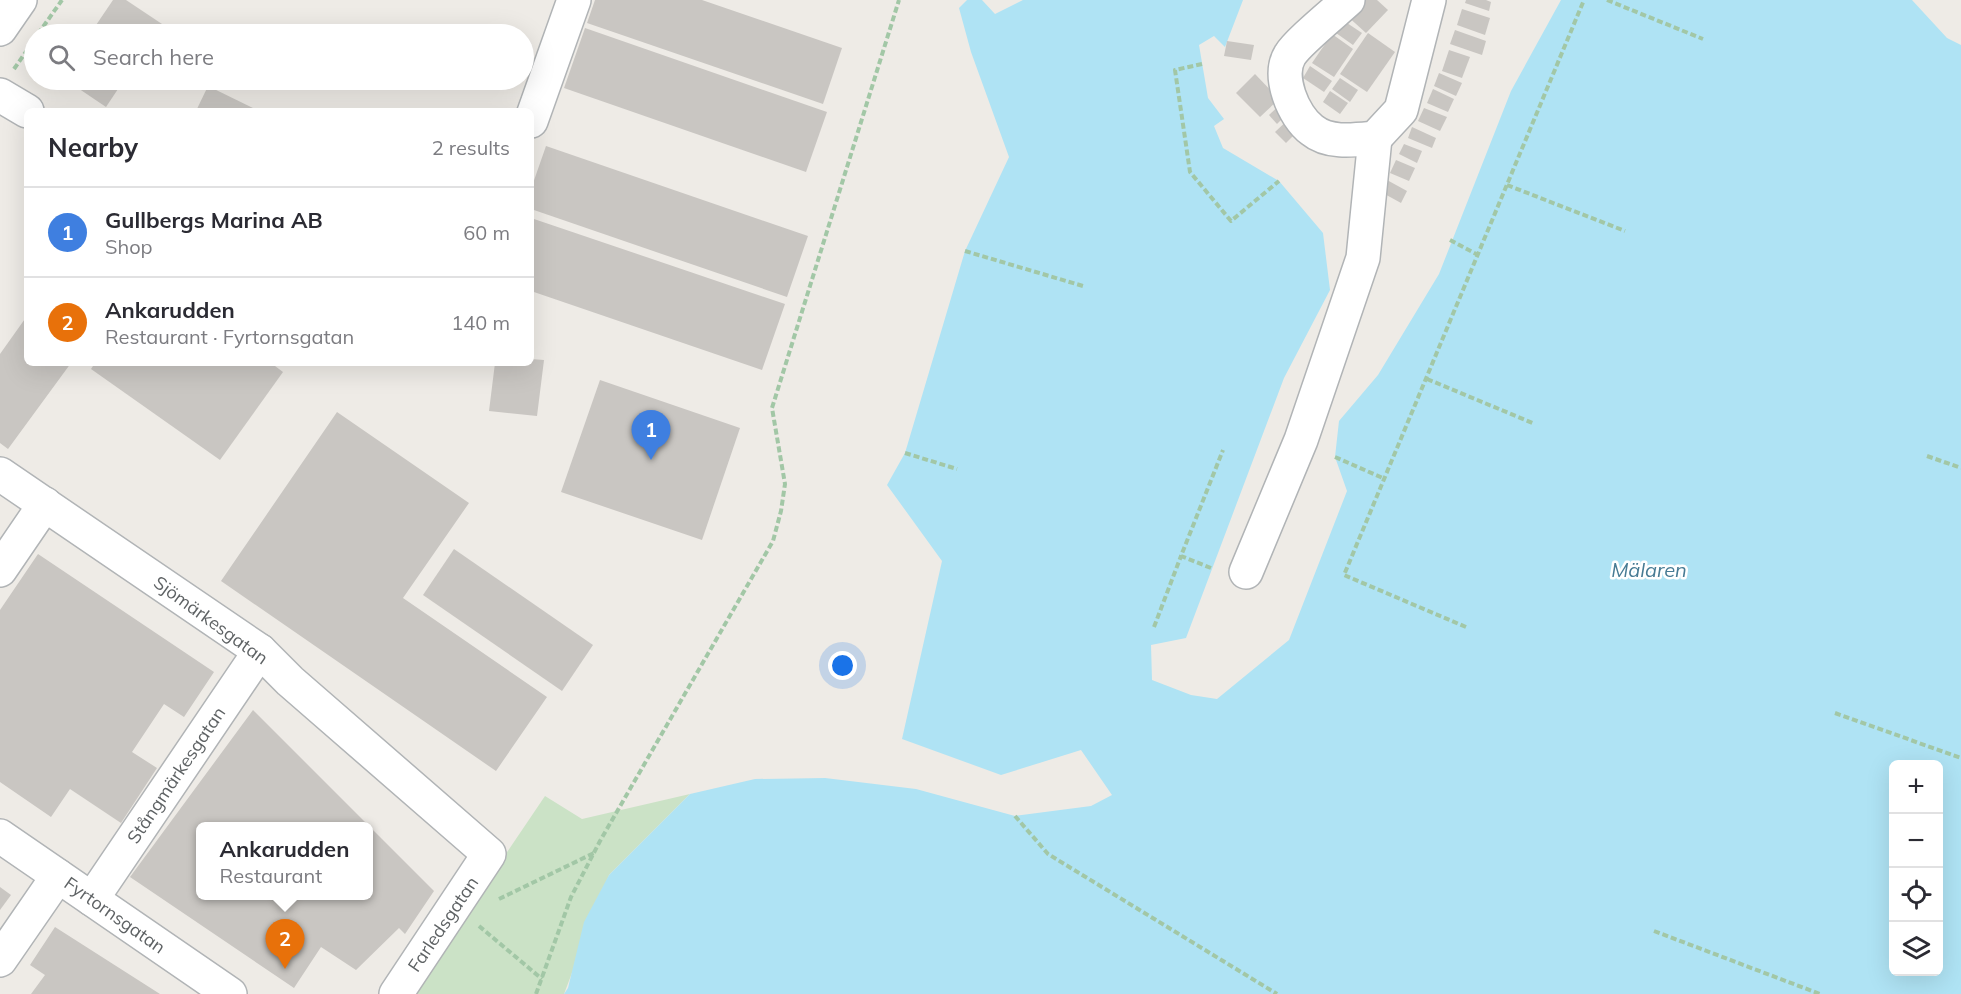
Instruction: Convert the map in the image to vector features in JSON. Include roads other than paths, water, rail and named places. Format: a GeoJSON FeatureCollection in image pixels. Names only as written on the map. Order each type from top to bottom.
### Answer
{"type":"FeatureCollection","features":[{"type":"Feature","properties":{"kind":"street"},"geometry":{"type":"LineString","coordinates":[[0,29],[20,0]]}},
{"type":"Feature","properties":{"kind":"street"},"geometry":{"type":"LineString","coordinates":[[534,113],[574,0]]}},
{"type":"Feature","properties":{"kind":"street"},"geometry":{"type":"LineString","coordinates":[[1347,0],[1290,54],[1283,76],[1292,103],[1312,130],[1344,141],[1375,138]]}},
{"type":"Feature","properties":{"kind":"street"},"geometry":{"type":"LineString","coordinates":[[1246,572],[1300,440],[1363,258],[1375,138],[1401,110],[1429,0]]}},
{"type":"Feature","properties":{"kind":"street"},"geometry":{"type":"LineString","coordinates":[[6,84],[25,108]]}},
{"type":"Feature","properties":{"kind":"street","name":"Sjömärkesgatan"},"geometry":{"type":"LineString","coordinates":[[0,474],[260,651],[290,681],[489,854]]}},
{"type":"Feature","properties":{"kind":"street"},"geometry":{"type":"LineString","coordinates":[[0,570],[45,504]]}},
{"type":"Feature","properties":{"kind":"street","name":"Stångmärkesgatan"},"geometry":{"type":"LineString","coordinates":[[92,899],[260,651]]}},
{"type":"Feature","properties":{"kind":"street","name":"Fyrtornsgatan"},"geometry":{"type":"LineString","coordinates":[[0,836],[230,994]]}},
{"type":"Feature","properties":{"kind":"street","name":"Farledsgatan"},"geometry":{"type":"LineString","coordinates":[[396,994],[489,854]]}},
{"type":"Feature","properties":{"kind":"street"},"geometry":{"type":"LineString","coordinates":[[0,960],[58,876]]}},
{"type":"Feature","properties":{"kind":"water","name":"Mälaren"},"geometry":{"type":"Polygon","coordinates":[[[967,0],[982,0],[995,14],[1023,0],[1243,0],[1225,47],[1214,36],[1199,45],[1208,98],[1224,119],[1214,126],[1223,148],[1279,181],[1323,233],[1330,290],[1284,378],[1186,638],[1151,645],[1152,680],[1191,695],[1217,699],[1289,640],[1347,491],[1335,457],[1339,421],[1378,375],[1439,274],[1511,91],[1561,0],[1912,0],[1947,38],[1961,45],[1961,994],[564,994],[568,988],[584,922],[609,875],[690,794],[755,779],[825,778],[916,789],[1015,816],[1091,806],[1112,795],[1081,750],[1001,775],[902,739],[942,561],[887,485],[905,453],[965,251],[1009,157],[971,52],[959,8],[967,0]]]}},
{"type":"Feature","properties":{"kind":"place","name":"Gullbergs Marina AB"},"geometry":{"type":"Point","coordinates":[651,460]}},
{"type":"Feature","properties":{"kind":"place","name":"Ankarudden"},"geometry":{"type":"Point","coordinates":[285,969]}}]}
